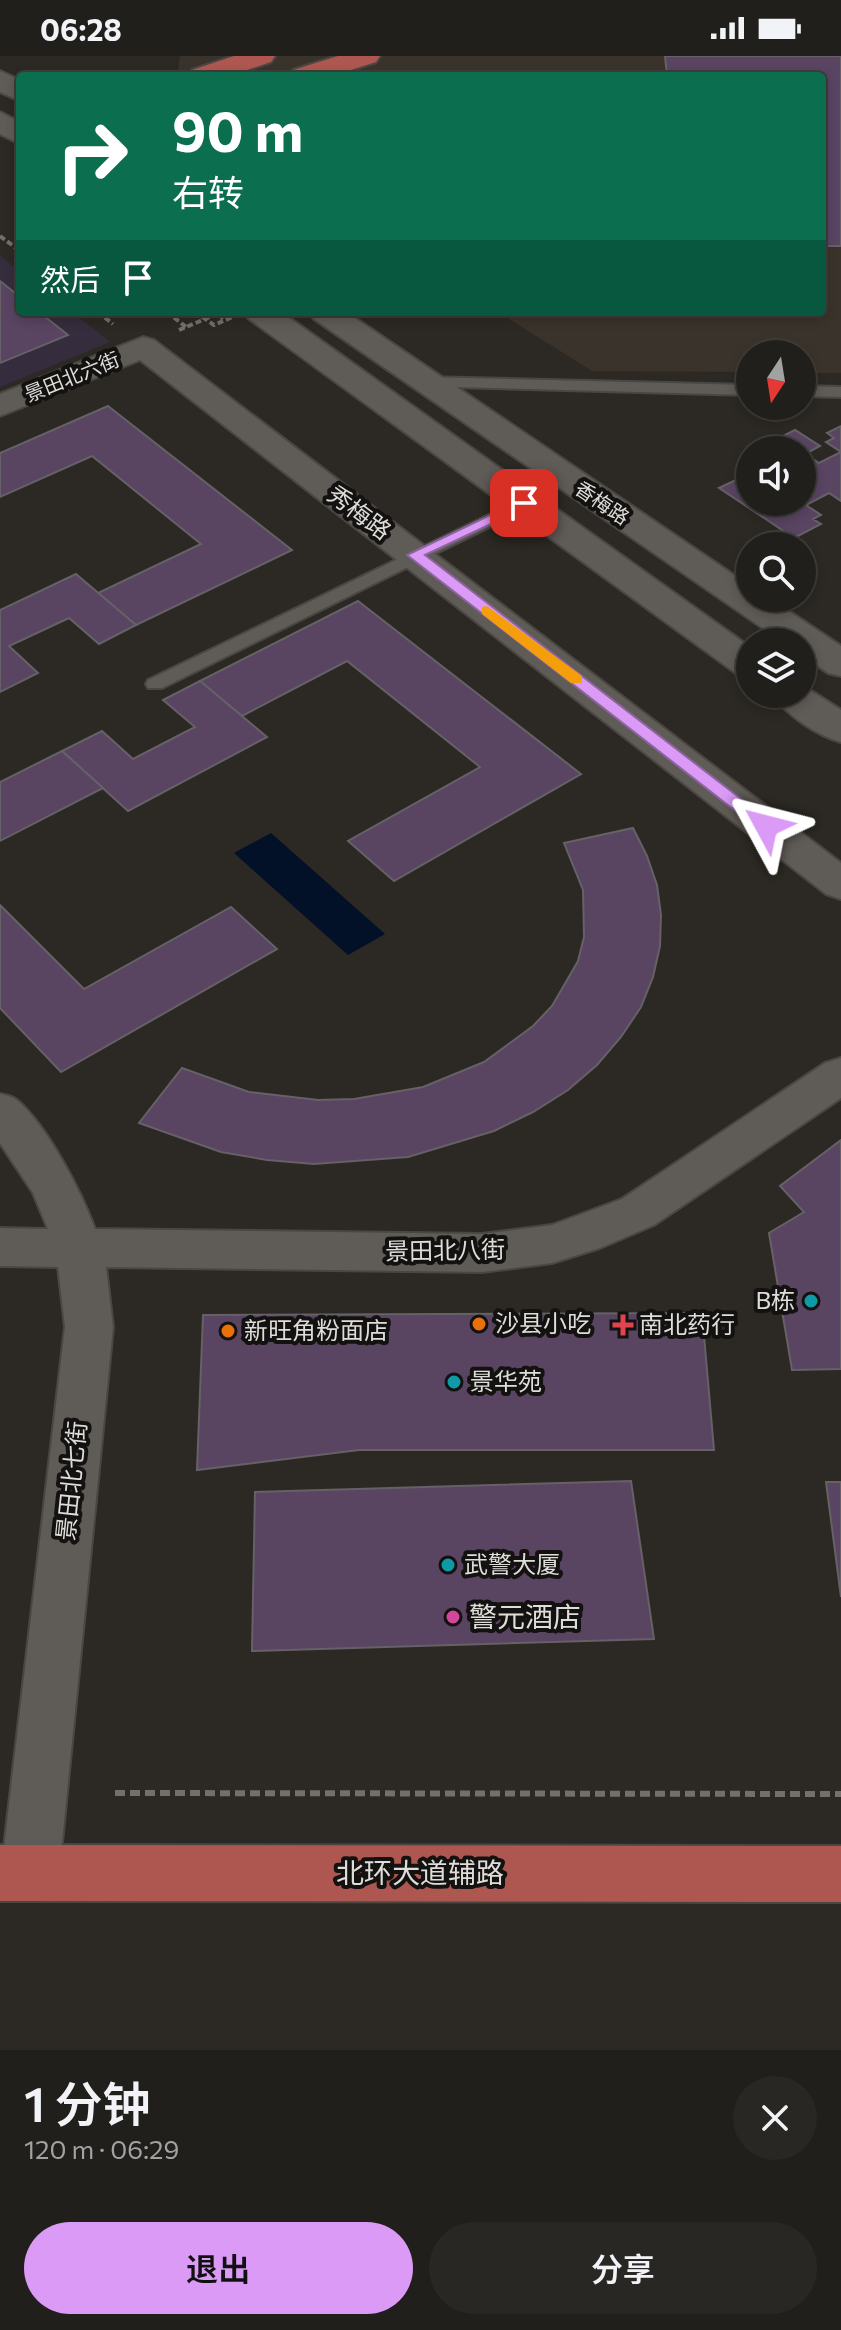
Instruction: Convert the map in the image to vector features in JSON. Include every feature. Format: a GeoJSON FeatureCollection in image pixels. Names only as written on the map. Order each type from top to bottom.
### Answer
{"type":"FeatureCollection","features":[{"type":"Feature","properties":{"kind":"main road"},"geometry":{"type":"LineString","coordinates":[[214,72],[261,56]]}},
{"type":"Feature","properties":{"kind":"main road"},"geometry":{"type":"LineString","coordinates":[[316,72],[366,56]]}},
{"type":"Feature","properties":{"kind":"main road","name":"北环大道辅路"},"geometry":{"type":"LineString","coordinates":[[15,1873],[841,1874]]}},
{"type":"Feature","properties":{"kind":"street","name":"香梅路"},"geometry":{"type":"LineString","coordinates":[[266,316],[736,655]]}},
{"type":"Feature","properties":{"kind":"street","name":"香梅路"},"geometry":{"type":"LineString","coordinates":[[331,316],[841,664]]}},
{"type":"Feature","properties":{"kind":"street","name":"景田北六街"},"geometry":{"type":"LineString","coordinates":[[0,406],[143,347]]}},
{"type":"Feature","properties":{"kind":"street","name":"秀梅路"},"geometry":{"type":"LineString","coordinates":[[143,347],[841,884]]}},
{"type":"Feature","properties":{"kind":"street"},"geometry":{"type":"LineString","coordinates":[[811,708],[841,729]]}},
{"type":"Feature","properties":{"kind":"street","name":"景田北八街"},"geometry":{"type":"LineString","coordinates":[[0,1247],[482,1253],[552,1244],[638,1212],[841,1075]]}},
{"type":"Feature","properties":{"kind":"street","name":"景田北七街"},"geometry":{"type":"LineString","coordinates":[[0,1111],[55,1189],[71,1222],[86,1278],[89,1327],[15,1873]]}},
{"type":"Feature","properties":{"kind":"lane"},"geometry":{"type":"LineString","coordinates":[[424,382],[736,390]]}},
{"type":"Feature","properties":{"kind":"lane"},"geometry":{"type":"LineString","coordinates":[[816,391],[841,392]]}},
{"type":"Feature","properties":{"kind":"lane"},"geometry":{"type":"LineString","coordinates":[[155,684],[524,503]]}},
{"type":"Feature","properties":{"kind":"path"},"geometry":{"type":"LineString","coordinates":[[172,316],[186,327],[212,316]]}},
{"type":"Feature","properties":{"kind":"path"},"geometry":{"type":"LineString","coordinates":[[201,316],[214,325],[235,316]]}},
{"type":"Feature","properties":{"kind":"path"},"geometry":{"type":"LineString","coordinates":[[115,1793],[841,1794]]}},
{"type":"Feature","properties":{"kind":"shaded area"},"geometry":{"type":"Polygon","coordinates":[[[180,56],[841,56],[841,373],[816,373],[816,340],[736,340],[736,372],[592,371],[504,316],[826,316],[826,72],[178,72],[180,56]]]}},
{"type":"Feature","properties":{"kind":"shaded area"},"geometry":{"type":"Polygon","coordinates":[[[0,256],[16,268],[16,316],[77,316],[110,342],[0,387],[0,256]]]}},
{"type":"Feature","properties":{"kind":"water"},"geometry":{"type":"Polygon","coordinates":[[[271,833],[385,934],[348,955],[234,853],[271,833]]]}},
{"type":"Feature","properties":{"kind":"building"},"geometry":{"type":"Polygon","coordinates":[[[665,56],[841,56],[841,246],[826,246],[826,72],[667,72],[665,56]]]}},
{"type":"Feature","properties":{"kind":"building"},"geometry":{"type":"Polygon","coordinates":[[[0,281],[16,294],[16,316],[44,316],[68,335],[0,363],[0,281]]]}},
{"type":"Feature","properties":{"kind":"building"},"geometry":{"type":"Polygon","coordinates":[[[108,406],[292,550],[136,625],[98,593],[201,544],[92,456],[0,497],[0,453],[108,406]]]}},
{"type":"Feature","properties":{"kind":"building"},"geometry":{"type":"Polygon","coordinates":[[[841,426],[841,452],[826,442],[834,438],[827,433],[841,426]]]}},
{"type":"Feature","properties":{"kind":"building"},"geometry":{"type":"Polygon","coordinates":[[[795,430],[804,436],[783,436],[795,430]]]}},
{"type":"Feature","properties":{"kind":"building"},"geometry":{"type":"Polygon","coordinates":[[[841,452],[841,501],[829,493],[816,500],[816,461],[819,463],[841,452]]]}},
{"type":"Feature","properties":{"kind":"building"},"geometry":{"type":"Polygon","coordinates":[[[736,480],[736,499],[719,488],[736,480]]]}},
{"type":"Feature","properties":{"kind":"building"},"geometry":{"type":"Polygon","coordinates":[[[816,512],[821,515],[813,519],[821,524],[806,532],[785,532],[761,516],[816,516],[816,512]]]}},
{"type":"Feature","properties":{"kind":"building"},"geometry":{"type":"Polygon","coordinates":[[[76,574],[136,625],[99,644],[69,618],[9,646],[38,673],[0,692],[0,610],[76,574]]]}},
{"type":"Feature","properties":{"kind":"building"},"geometry":{"type":"Polygon","coordinates":[[[358,601],[581,774],[394,881],[348,841],[480,767],[347,661],[242,716],[200,681],[358,601]]]}},
{"type":"Feature","properties":{"kind":"building"},"geometry":{"type":"Polygon","coordinates":[[[200,681],[267,737],[128,811],[62,751],[102,731],[133,759],[195,727],[163,700],[200,681]]]}},
{"type":"Feature","properties":{"kind":"building"},"geometry":{"type":"Polygon","coordinates":[[[62,751],[103,788],[0,841],[0,782],[62,751]]]}},
{"type":"Feature","properties":{"kind":"building"},"geometry":{"type":"Polygon","coordinates":[[[633,828],[657,885],[661,915],[660,946],[653,977],[641,1007],[597,1065],[568,1090],[533,1112],[494,1131],[408,1157],[314,1164],[221,1152],[139,1123],[182,1068],[249,1092],[318,1100],[354,1099],[423,1087],[484,1062],[533,1026],[552,1006],[578,961],[584,937],[583,890],[564,843],[633,828]]]}},
{"type":"Feature","properties":{"kind":"building"},"geometry":{"type":"Polygon","coordinates":[[[0,905],[84,989],[231,907],[277,949],[61,1072],[0,1008],[0,905]]]}},
{"type":"Feature","properties":{"kind":"building","name":"B栋"},"geometry":{"type":"Polygon","coordinates":[[[841,1140],[841,1369],[792,1370],[769,1233],[804,1212],[780,1186],[841,1140]]]}},
{"type":"Feature","properties":{"kind":"building","name":"景华苑"},"geometry":{"type":"Polygon","coordinates":[[[702,1313],[714,1450],[359,1450],[197,1470],[203,1315],[702,1313]]]}},
{"type":"Feature","properties":{"kind":"building","name":"武警大厦"},"geometry":{"type":"Polygon","coordinates":[[[631,1481],[654,1639],[252,1651],[255,1492],[631,1481]]]}},
{"type":"Feature","properties":{"kind":"building"},"geometry":{"type":"Polygon","coordinates":[[[826,1482],[841,1482],[841,1597],[826,1482]]]}},
{"type":"Feature","properties":{"kind":"slow traffic"},"geometry":{"type":"LineString","coordinates":[[487,611],[576,680]]}},
{"type":"Feature","properties":{"kind":"place","name":"B栋"},"geometry":{"type":"Point","coordinates":[811,1301]}},
{"type":"Feature","properties":{"kind":"place","name":"沙县小吃"},"geometry":{"type":"Point","coordinates":[479,1324]}},
{"type":"Feature","properties":{"kind":"place","name":"南北药行"},"geometry":{"type":"Point","coordinates":[623,1325]}},
{"type":"Feature","properties":{"kind":"place","name":"新旺角粉面店"},"geometry":{"type":"Point","coordinates":[228,1331]}},
{"type":"Feature","properties":{"kind":"place","name":"景华苑"},"geometry":{"type":"Point","coordinates":[454,1382]}},
{"type":"Feature","properties":{"kind":"place","name":"武警大厦"},"geometry":{"type":"Point","coordinates":[448,1565]}},
{"type":"Feature","properties":{"kind":"place","name":"警元酒店"},"geometry":{"type":"Point","coordinates":[453,1617]}},
{"type":"Feature","properties":{"kind":"route"},"geometry":{"type":"LineString","coordinates":[[524,503],[414,555],[766,826]]}}]}
